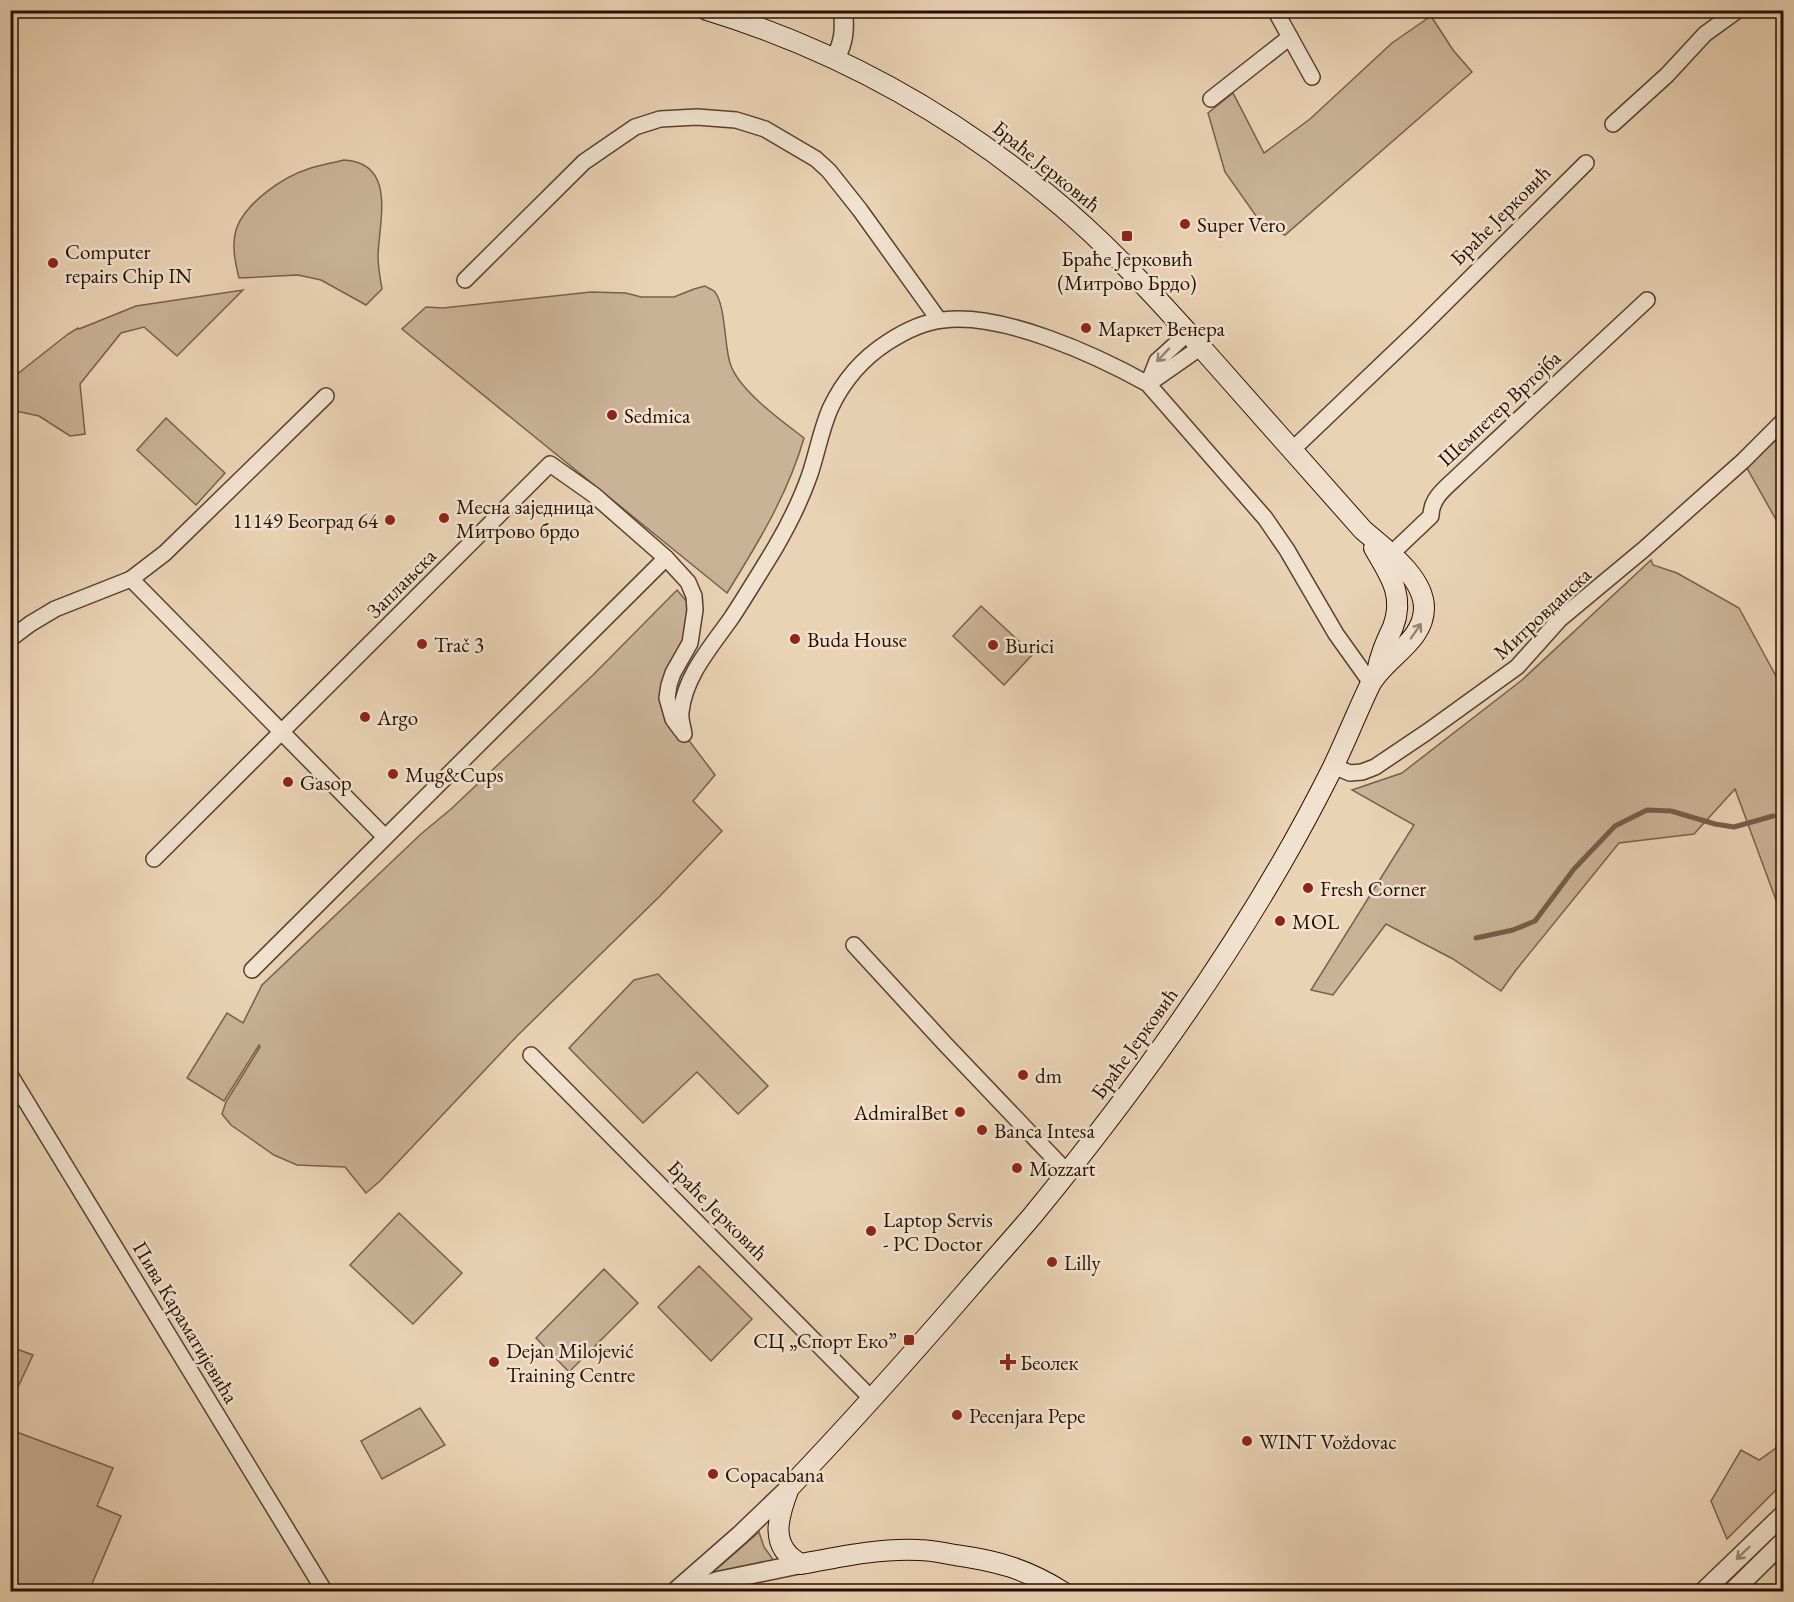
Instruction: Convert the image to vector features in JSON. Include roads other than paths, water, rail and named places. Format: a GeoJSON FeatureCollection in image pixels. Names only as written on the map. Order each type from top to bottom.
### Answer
{"type":"FeatureCollection","features":[{"type":"Feature","properties":{"kind":"main road","name":"Браће Јерковић"},"geometry":{"type":"LineString","coordinates":[[707,10],[772,32],[835,59],[882,82],[949,122],[995,153],[1047,194],[1154,294],[1363,530],[1411,575],[1422,592],[1424,613],[1419,631],[1374,679]]}},
{"type":"Feature","properties":{"kind":"main road","name":"Браће Јерковић"},"geometry":{"type":"LineString","coordinates":[[789,1488],[920,1347],[1031,1218],[1133,1088],[1222,959],[1283,862],[1333,766],[1374,679],[1382,650],[1398,612],[1398,600],[1388,571],[1363,530]]}},
{"type":"Feature","properties":{"kind":"main road"},"geometry":{"type":"LineString","coordinates":[[789,1488],[779,1517],[778,1534],[785,1552],[801,1564],[856,1554],[919,1550],[978,1558],[1010,1566],[1042,1579],[1063,1592]]}},
{"type":"Feature","properties":{"kind":"street"},"geometry":{"type":"LineString","coordinates":[[835,59],[845,35],[843,10]]}},
{"type":"Feature","properties":{"kind":"street"},"geometry":{"type":"LineString","coordinates":[[1275,10],[1312,77]]}},
{"type":"Feature","properties":{"kind":"street"},"geometry":{"type":"LineString","coordinates":[[1613,124],[1667,75],[1705,34],[1738,10]]}},
{"type":"Feature","properties":{"kind":"street"},"geometry":{"type":"LineString","coordinates":[[1211,99],[1290,37]]}},
{"type":"Feature","properties":{"kind":"street"},"geometry":{"type":"LineString","coordinates":[[465,280],[584,162],[626,132],[660,119],[697,117],[736,120],[765,129],[816,159],[829,171],[939,320]]}},
{"type":"Feature","properties":{"kind":"street","name":"Браће Јерковић"},"geometry":{"type":"LineString","coordinates":[[1292,450],[1420,328],[1586,163]]}},
{"type":"Feature","properties":{"kind":"street","name":"Шемпетер Вртојба"},"geometry":{"type":"LineString","coordinates":[[1391,554],[1431,516],[1433,503],[1445,488],[1647,300]]}},
{"type":"Feature","properties":{"kind":"street"},"geometry":{"type":"LineString","coordinates":[[252,970],[666,558],[688,582],[694,596],[694,621],[690,643],[673,673],[667,698],[673,719],[684,734],[681,714],[683,700],[691,680],[710,646],[732,617],[790,523],[811,472],[831,409],[843,386],[855,369],[878,348],[902,333],[939,320],[967,320],[1012,327],[1071,347],[1148,384],[1265,518],[1287,550],[1336,634],[1374,679]]}},
{"type":"Feature","properties":{"kind":"street"},"geometry":{"type":"LineString","coordinates":[[1148,384],[1157,361],[1194,340]]}},
{"type":"Feature","properties":{"kind":"street"},"geometry":{"type":"LineString","coordinates":[[10,639],[55,609],[130,579],[165,553],[326,396]]}},
{"type":"Feature","properties":{"kind":"street","name":"Митровданска"},"geometry":{"type":"LineString","coordinates":[[1333,766],[1346,772],[1356,773],[1375,767],[1496,684],[1531,654],[1560,619],[1636,557],[1784,420]]}},
{"type":"Feature","properties":{"kind":"street","name":"Заплањска"},"geometry":{"type":"LineString","coordinates":[[154,859],[550,464],[594,495],[666,558]]}},
{"type":"Feature","properties":{"kind":"street"},"geometry":{"type":"LineString","coordinates":[[130,579],[385,837]]}},
{"type":"Feature","properties":{"kind":"street"},"geometry":{"type":"LineString","coordinates":[[854,945],[946,1046],[1067,1172]]}},
{"type":"Feature","properties":{"kind":"street","name":"Браће Јерковић"},"geometry":{"type":"LineString","coordinates":[[531,1055],[872,1399]]}},
{"type":"Feature","properties":{"kind":"street","name":"Пива Караматијевића"},"geometry":{"type":"LineString","coordinates":[[10,1075],[325,1592]]}},
{"type":"Feature","properties":{"kind":"street","name":"Браће Јерковић"},"geometry":{"type":"LineString","coordinates":[[675,1592],[789,1488]]}},
{"type":"Feature","properties":{"kind":"street"},"geometry":{"type":"LineString","coordinates":[[1703,1592],[1784,1514]]}},
{"type":"Feature","properties":{"kind":"street"},"geometry":{"type":"LineString","coordinates":[[1732,1592],[1784,1541]]}},
{"type":"Feature","properties":{"kind":"street"},"geometry":{"type":"LineString","coordinates":[[684,1592],[718,1581],[801,1564]]}},
{"type":"Feature","properties":{"kind":"waterway"},"geometry":{"type":"LineString","coordinates":[[1476,938],[1513,930],[1535,921],[1574,869],[1615,826],[1647,810],[1671,811],[1734,827],[1773,816]]}},
{"type":"Feature","properties":{"kind":"place","name":"Super Vero"},"geometry":{"type":"Point","coordinates":[1185,224]}},
{"type":"Feature","properties":{"kind":"place","name":"Браће Јерковић (Митрово Брдо)"},"geometry":{"type":"Point","coordinates":[1127,236]}},
{"type":"Feature","properties":{"kind":"place","name":"Computer repairs Chip IN"},"geometry":{"type":"Point","coordinates":[53,263]}},
{"type":"Feature","properties":{"kind":"place","name":"Маркет Венера"},"geometry":{"type":"Point","coordinates":[1086,328]}},
{"type":"Feature","properties":{"kind":"place","name":"Sedmica"},"geometry":{"type":"Point","coordinates":[612,415]}},
{"type":"Feature","properties":{"kind":"place","name":"Месна заједница Митрово брдо"},"geometry":{"type":"Point","coordinates":[444,518]}},
{"type":"Feature","properties":{"kind":"place","name":"11149 Београд 64"},"geometry":{"type":"Point","coordinates":[390,520]}},
{"type":"Feature","properties":{"kind":"place","name":"Buda House"},"geometry":{"type":"Point","coordinates":[795,639]}},
{"type":"Feature","properties":{"kind":"place","name":"Trač 3"},"geometry":{"type":"Point","coordinates":[422,644]}},
{"type":"Feature","properties":{"kind":"place","name":"Burici"},"geometry":{"type":"Point","coordinates":[993,645]}},
{"type":"Feature","properties":{"kind":"place","name":"Argo"},"geometry":{"type":"Point","coordinates":[365,717]}},
{"type":"Feature","properties":{"kind":"place","name":"Mug&Cups"},"geometry":{"type":"Point","coordinates":[393,774]}},
{"type":"Feature","properties":{"kind":"place","name":"Gasop"},"geometry":{"type":"Point","coordinates":[288,782]}},
{"type":"Feature","properties":{"kind":"place","name":"Fresh Corner"},"geometry":{"type":"Point","coordinates":[1308,888]}},
{"type":"Feature","properties":{"kind":"place","name":"MOL"},"geometry":{"type":"Point","coordinates":[1280,921]}},
{"type":"Feature","properties":{"kind":"place","name":"dm"},"geometry":{"type":"Point","coordinates":[1023,1075]}},
{"type":"Feature","properties":{"kind":"place","name":"AdmiralBet"},"geometry":{"type":"Point","coordinates":[960,1112]}},
{"type":"Feature","properties":{"kind":"place","name":"Banca Intesa"},"geometry":{"type":"Point","coordinates":[982,1130]}},
{"type":"Feature","properties":{"kind":"place","name":"Mozzart"},"geometry":{"type":"Point","coordinates":[1017,1168]}},
{"type":"Feature","properties":{"kind":"place","name":"Laptop Servis - PC Doctor"},"geometry":{"type":"Point","coordinates":[871,1231]}},
{"type":"Feature","properties":{"kind":"place","name":"Lilly"},"geometry":{"type":"Point","coordinates":[1052,1262]}},
{"type":"Feature","properties":{"kind":"place","name":"СЦ „Спорт Еко”"},"geometry":{"type":"Point","coordinates":[909,1340]}},
{"type":"Feature","properties":{"kind":"place","name":"Dejan Milojević Training Centre"},"geometry":{"type":"Point","coordinates":[494,1362]}},
{"type":"Feature","properties":{"kind":"place","name":"Беолек"},"geometry":{"type":"Point","coordinates":[1008,1362]}},
{"type":"Feature","properties":{"kind":"place","name":"Pecenjara Pepe"},"geometry":{"type":"Point","coordinates":[957,1415]}},
{"type":"Feature","properties":{"kind":"place","name":"WINT Voždovac"},"geometry":{"type":"Point","coordinates":[1247,1441]}},
{"type":"Feature","properties":{"kind":"place","name":"Copacabana"},"geometry":{"type":"Point","coordinates":[713,1474]}}]}
